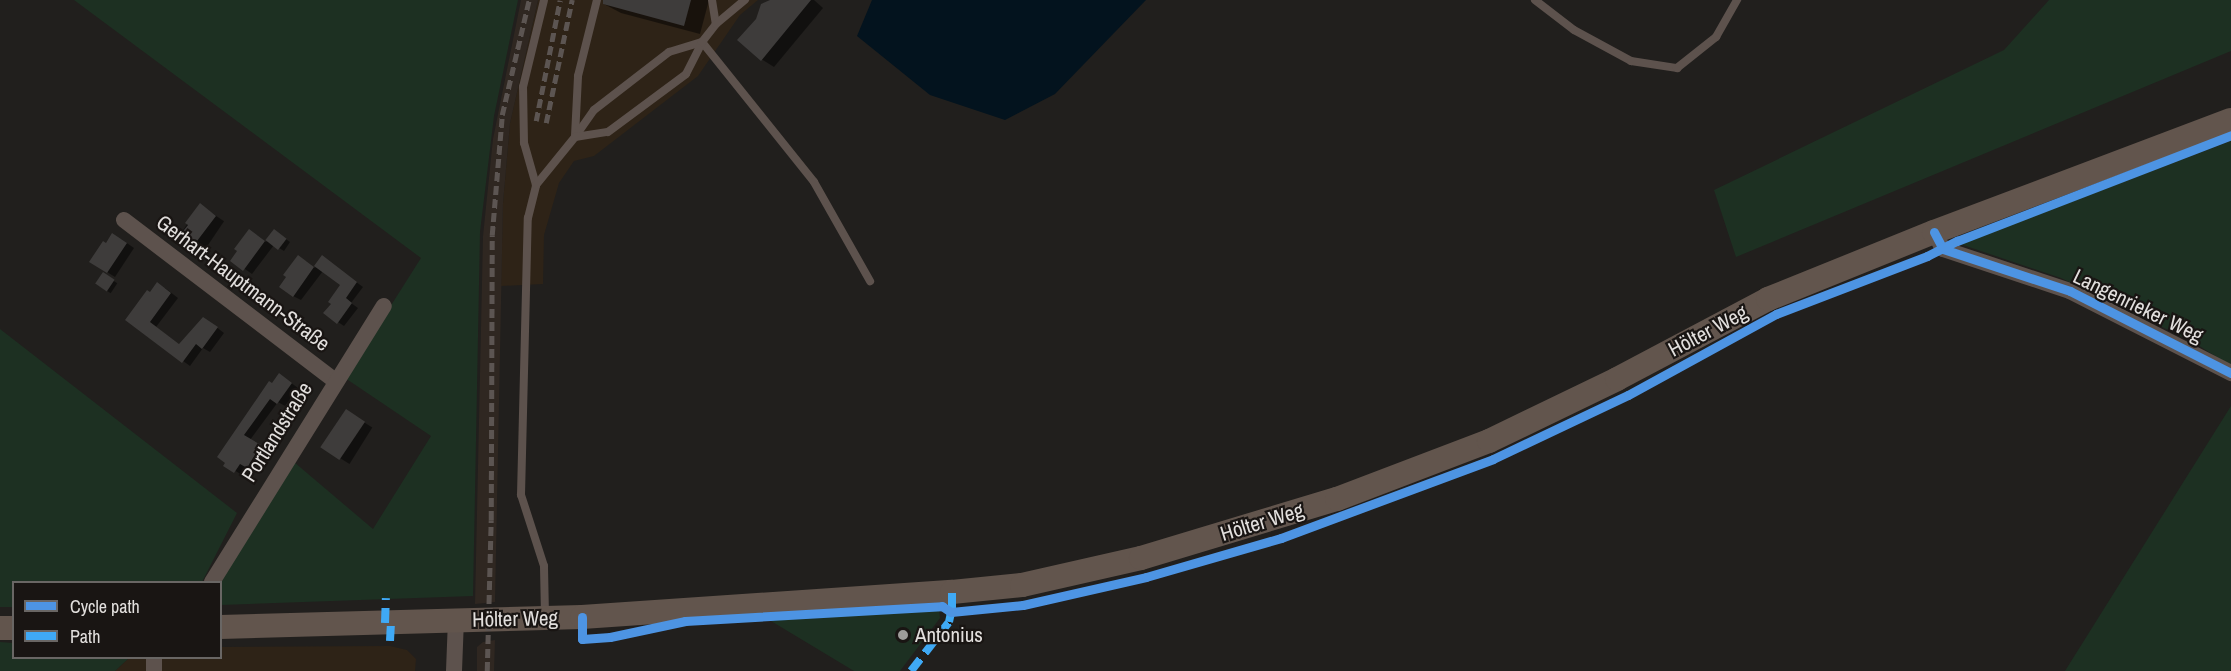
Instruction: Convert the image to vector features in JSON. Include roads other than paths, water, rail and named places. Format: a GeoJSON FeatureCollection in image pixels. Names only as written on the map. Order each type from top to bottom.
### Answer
{"type":"FeatureCollection","features":[{"type":"Feature","properties":{"kind":"main road","name":"Hölter Weg"},"geometry":{"type":"LineString","coordinates":[[222,627],[545,619],[1010,586],[1141,558],[1337,499],[1489,441],[1617,379],[1768,299],[1934,232],[2231,120]]}},
{"type":"Feature","properties":{"kind":"street","name":"Gerhart-Hauptmann-Straße"},"geometry":{"type":"LineString","coordinates":[[124,220],[335,381]]}},
{"type":"Feature","properties":{"kind":"street","name":"Langenrieker Weg"},"geometry":{"type":"LineString","coordinates":[[1934,232],[1943,249],[2070,291],[2231,373]]}},
{"type":"Feature","properties":{"kind":"street","name":"Portlandstraße"},"geometry":{"type":"LineString","coordinates":[[213,581],[335,381],[384,306]]}},
{"type":"Feature","properties":{"kind":"street"},"geometry":{"type":"LineString","coordinates":[[454,671],[456,620]]}},
{"type":"Feature","properties":{"kind":"lane"},"geometry":{"type":"LineString","coordinates":[[536,184],[524,143],[523,87],[544,0]]}},
{"type":"Feature","properties":{"kind":"lane"},"geometry":{"type":"LineString","coordinates":[[575,136],[578,76],[597,0]]}},
{"type":"Feature","properties":{"kind":"lane"},"geometry":{"type":"LineString","coordinates":[[712,0],[716,24]]}},
{"type":"Feature","properties":{"kind":"lane"},"geometry":{"type":"LineString","coordinates":[[575,136],[608,132],[686,74],[702,42],[716,24],[745,0]]}},
{"type":"Feature","properties":{"kind":"lane"},"geometry":{"type":"LineString","coordinates":[[1535,0],[1574,30],[1631,62],[1677,68],[1716,37],[1737,0]]}},
{"type":"Feature","properties":{"kind":"lane"},"geometry":{"type":"LineString","coordinates":[[545,619],[544,566],[521,495],[528,218],[536,184],[594,110],[669,52],[702,42]]}},
{"type":"Feature","properties":{"kind":"lane"},"geometry":{"type":"LineString","coordinates":[[702,42],[814,182],[870,281]]}},
{"type":"Feature","properties":{"kind":"water"},"geometry":{"type":"Polygon","coordinates":[[[872,0],[1146,0],[1055,94],[1005,120],[930,95],[857,36],[872,0]]]}},
{"type":"Feature","properties":{"kind":"railway"},"geometry":{"type":"LineString","coordinates":[[487,671],[491,520],[492,235],[502,115],[529,0]]}},
{"type":"Feature","properties":{"kind":"railway"},"geometry":{"type":"LineString","coordinates":[[536,121],[560,0]]}},
{"type":"Feature","properties":{"kind":"railway"},"geometry":{"type":"LineString","coordinates":[[546,123],[572,0]]}},
{"type":"Feature","properties":{"kind":"place","name":"Antonius"},"geometry":{"type":"Point","coordinates":[903,635]}}]}
